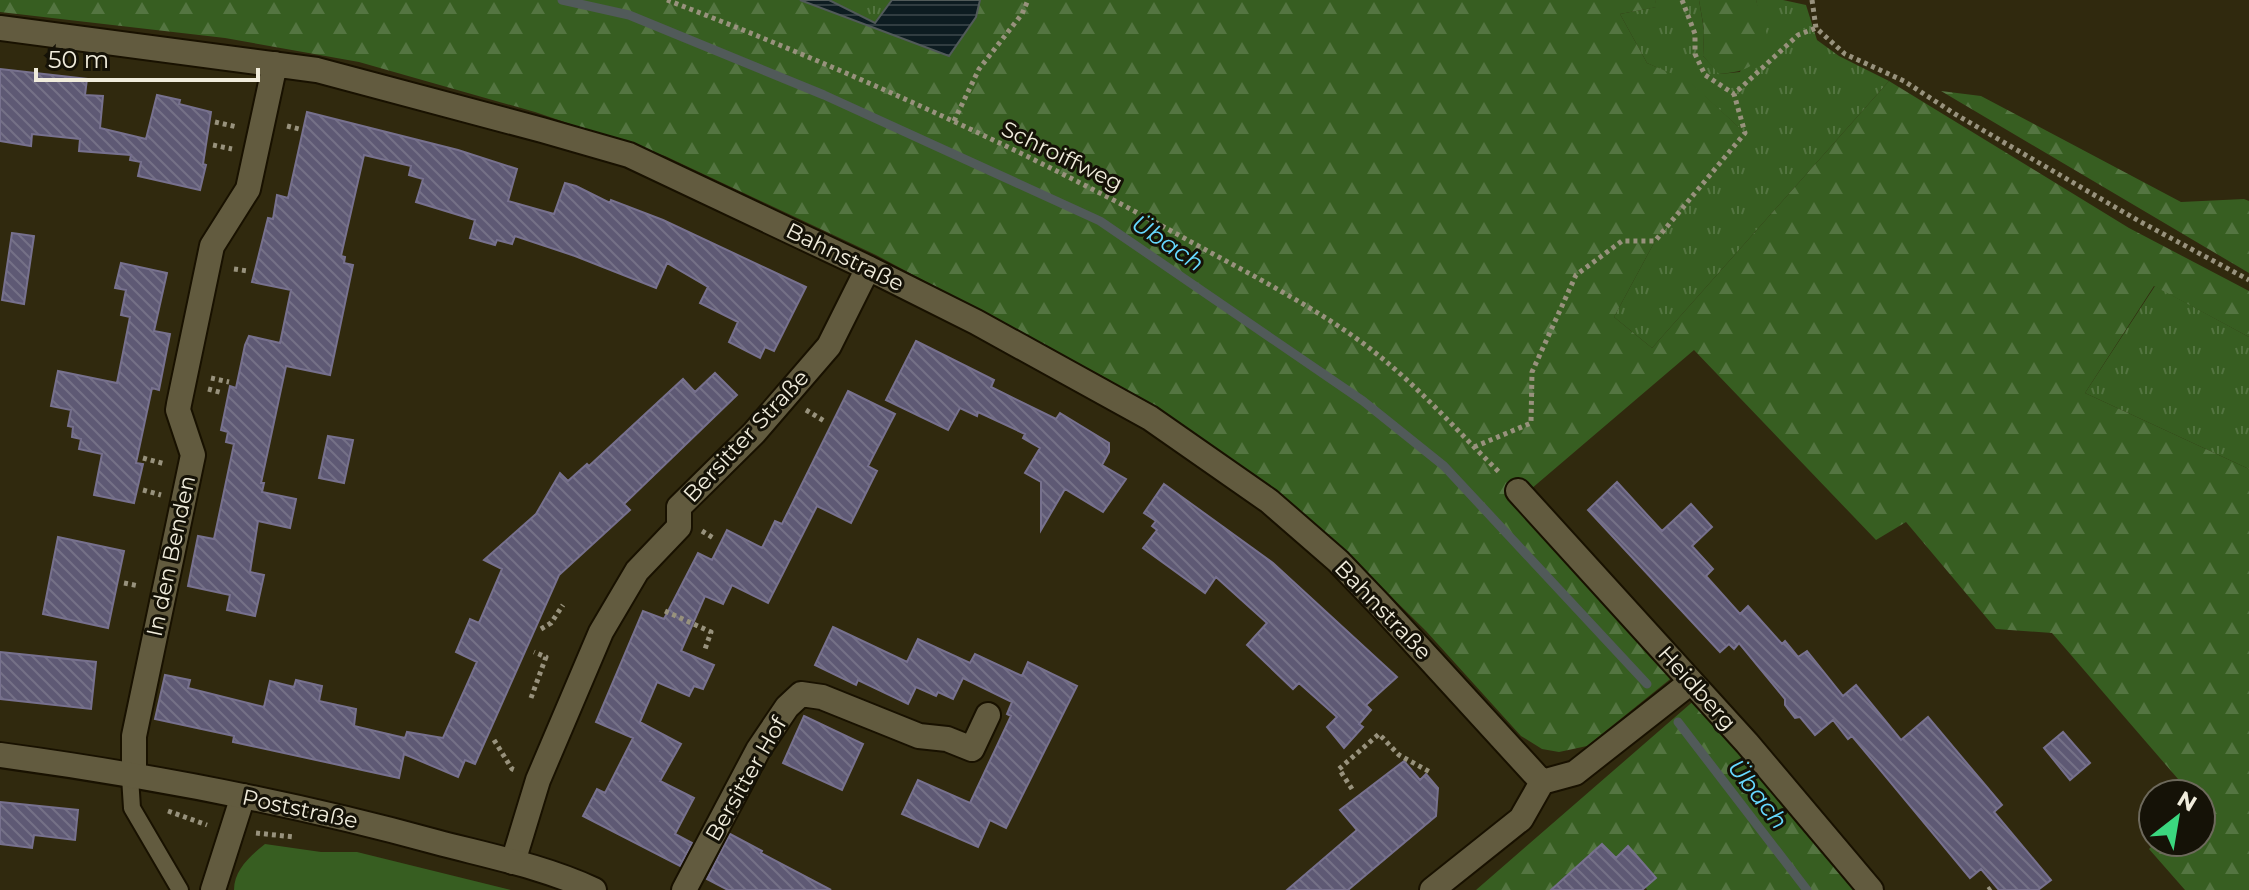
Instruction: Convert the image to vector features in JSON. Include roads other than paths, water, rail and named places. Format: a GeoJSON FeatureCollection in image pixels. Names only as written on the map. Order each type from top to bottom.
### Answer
{"type":"FeatureCollection","features":[{"type":"Feature","properties":{"kind":"street","name":"Bahnstraße"},"geometry":{"type":"LineString","coordinates":[[0,28],[331,74],[629,155],[868,268],[976,322],[1150,418],[1269,501],[1348,572],[1542,782]]}},
{"type":"Feature","properties":{"kind":"street","name":"In den Benden"},"geometry":{"type":"LineString","coordinates":[[132,777],[134,736],[193,455],[178,410],[179,404],[212,246],[248,189],[275,64]]}},
{"type":"Feature","properties":{"kind":"street","name":"Bersitter Straße"},"geometry":{"type":"LineString","coordinates":[[513,862],[532,796],[572,696],[601,632],[637,571],[679,527],[679,507],[754,433],[829,346],[868,268]]}},
{"type":"Feature","properties":{"kind":"street","name":"Heidberg"},"geometry":{"type":"LineString","coordinates":[[1518,491],[1779,779],[1871,890]]}},
{"type":"Feature","properties":{"kind":"street"},"geometry":{"type":"LineString","coordinates":[[1432,890],[1521,819],[1542,782],[1575,773],[1691,682]]}},
{"type":"Feature","properties":{"kind":"street","name":"Bersitter Hof"},"geometry":{"type":"LineString","coordinates":[[684,890],[758,750],[787,707],[801,694],[822,697],[919,736],[947,739],[972,749],[988,715]]}},
{"type":"Feature","properties":{"kind":"street","name":"Poststraße"},"geometry":{"type":"LineString","coordinates":[[0,755],[243,796],[347,818],[513,862],[594,890]]}},
{"type":"Feature","properties":{"kind":"street"},"geometry":{"type":"LineString","coordinates":[[213,890],[243,796]]}},
{"type":"Feature","properties":{"kind":"lane"},"geometry":{"type":"LineString","coordinates":[[132,777],[132,808],[180,890]]}},
{"type":"Feature","properties":{"kind":"waterway","name":"Übach"},"geometry":{"type":"LineString","coordinates":[[562,0],[629,15],[824,95],[1100,221],[1363,401],[1444,466],[1647,684]]}},
{"type":"Feature","properties":{"kind":"waterway","name":"Übach"},"geometry":{"type":"LineString","coordinates":[[1678,722],[1807,890]]}}]}
